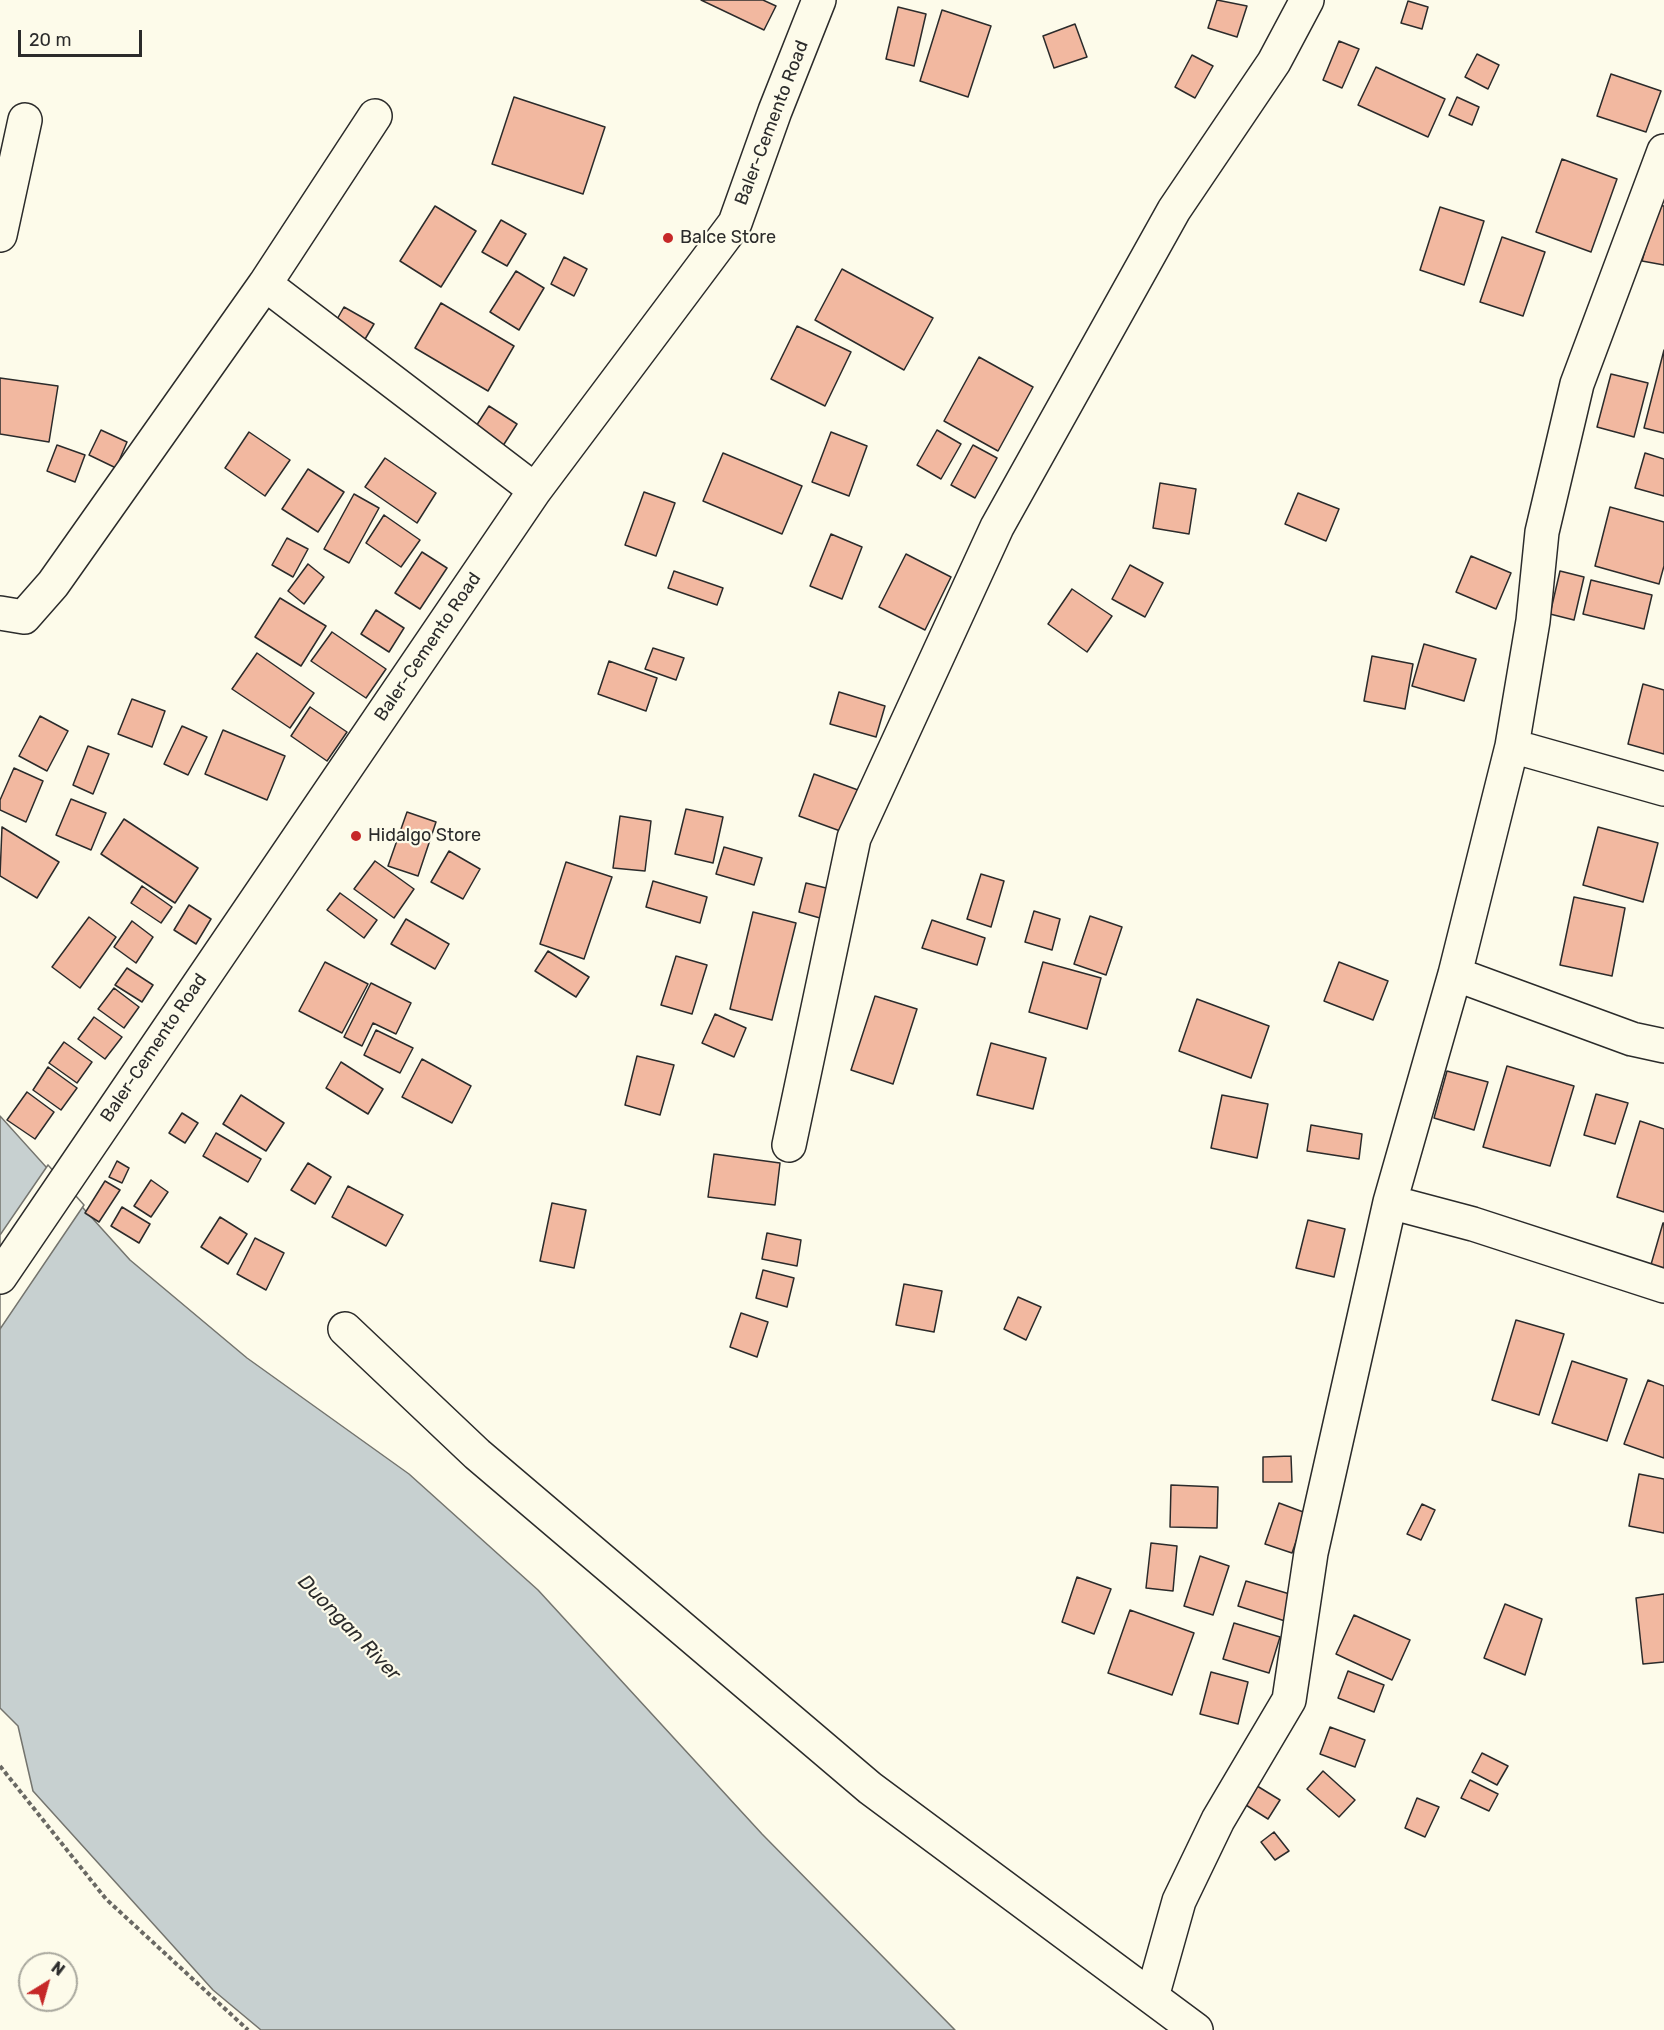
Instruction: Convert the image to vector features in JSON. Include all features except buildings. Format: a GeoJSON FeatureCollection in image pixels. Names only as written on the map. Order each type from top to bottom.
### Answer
{"type":"FeatureCollection","features":[{"type":"Feature","properties":{"kind":"street","name":"Baler-Cemento Road"},"geometry":{"type":"LineString","coordinates":[[0,1277],[87,1145],[535,490],[735,223],[775,111],[819,0]]}},
{"type":"Feature","properties":{"kind":"street"},"geometry":{"type":"LineString","coordinates":[[789,1145],[854,838],[997,527],[1174,210],[1274,62],[1307,0]]}},
{"type":"Feature","properties":{"kind":"street"},"geometry":{"type":"LineString","coordinates":[[0,612],[24,617],[53,584],[265,284],[375,116]]}},
{"type":"Feature","properties":{"kind":"street"},"geometry":{"type":"LineString","coordinates":[[0,235],[26,120]]}},
{"type":"Feature","properties":{"kind":"street"},"geometry":{"type":"LineString","coordinates":[[1152,1997],[1179,1900],[1218,1820],[1289,1700],[1311,1553],[1390,1202],[1455,974],[1512,746],[1533,621],[1542,532],[1577,384],[1657,188],[1664,151]]}},
{"type":"Feature","properties":{"kind":"street"},"geometry":{"type":"LineString","coordinates":[[265,284],[535,490]]}},
{"type":"Feature","properties":{"kind":"street"},"geometry":{"type":"LineString","coordinates":[[1512,746],[1664,789]]}},
{"type":"Feature","properties":{"kind":"street"},"geometry":{"type":"LineString","coordinates":[[1455,974],[1632,1039],[1664,1046]]}},
{"type":"Feature","properties":{"kind":"street"},"geometry":{"type":"LineString","coordinates":[[1390,1202],[1473,1224],[1664,1286]]}},
{"type":"Feature","properties":{"kind":"street"},"geometry":{"type":"LineString","coordinates":[[345,1329],[477,1454],[870,1788],[1196,2030]]}},
{"type":"Feature","properties":{"kind":"path"},"geometry":{"type":"LineString","coordinates":[[0,1766],[106,1899],[248,2030]]}},
{"type":"Feature","properties":{"kind":"water","name":"Duongan River"},"geometry":{"type":"Polygon","coordinates":[[[0,1116],[130,1260],[247,1358],[409,1474],[538,1590],[762,1834],[955,2030],[261,2030],[213,1990],[33,1791],[18,1726],[0,1708],[0,1116]]]}},
{"type":"Feature","properties":{"kind":"pier"},"geometry":{"type":"Polygon","coordinates":[[[48,1165],[84,1205],[0,1329],[0,1235],[48,1165]]]}},
{"type":"Feature","properties":{"kind":"place","name":"Balce Store"},"geometry":{"type":"Point","coordinates":[668,238]}},
{"type":"Feature","properties":{"kind":"place","name":"Hidalgo Store"},"geometry":{"type":"Point","coordinates":[356,836]}}]}
